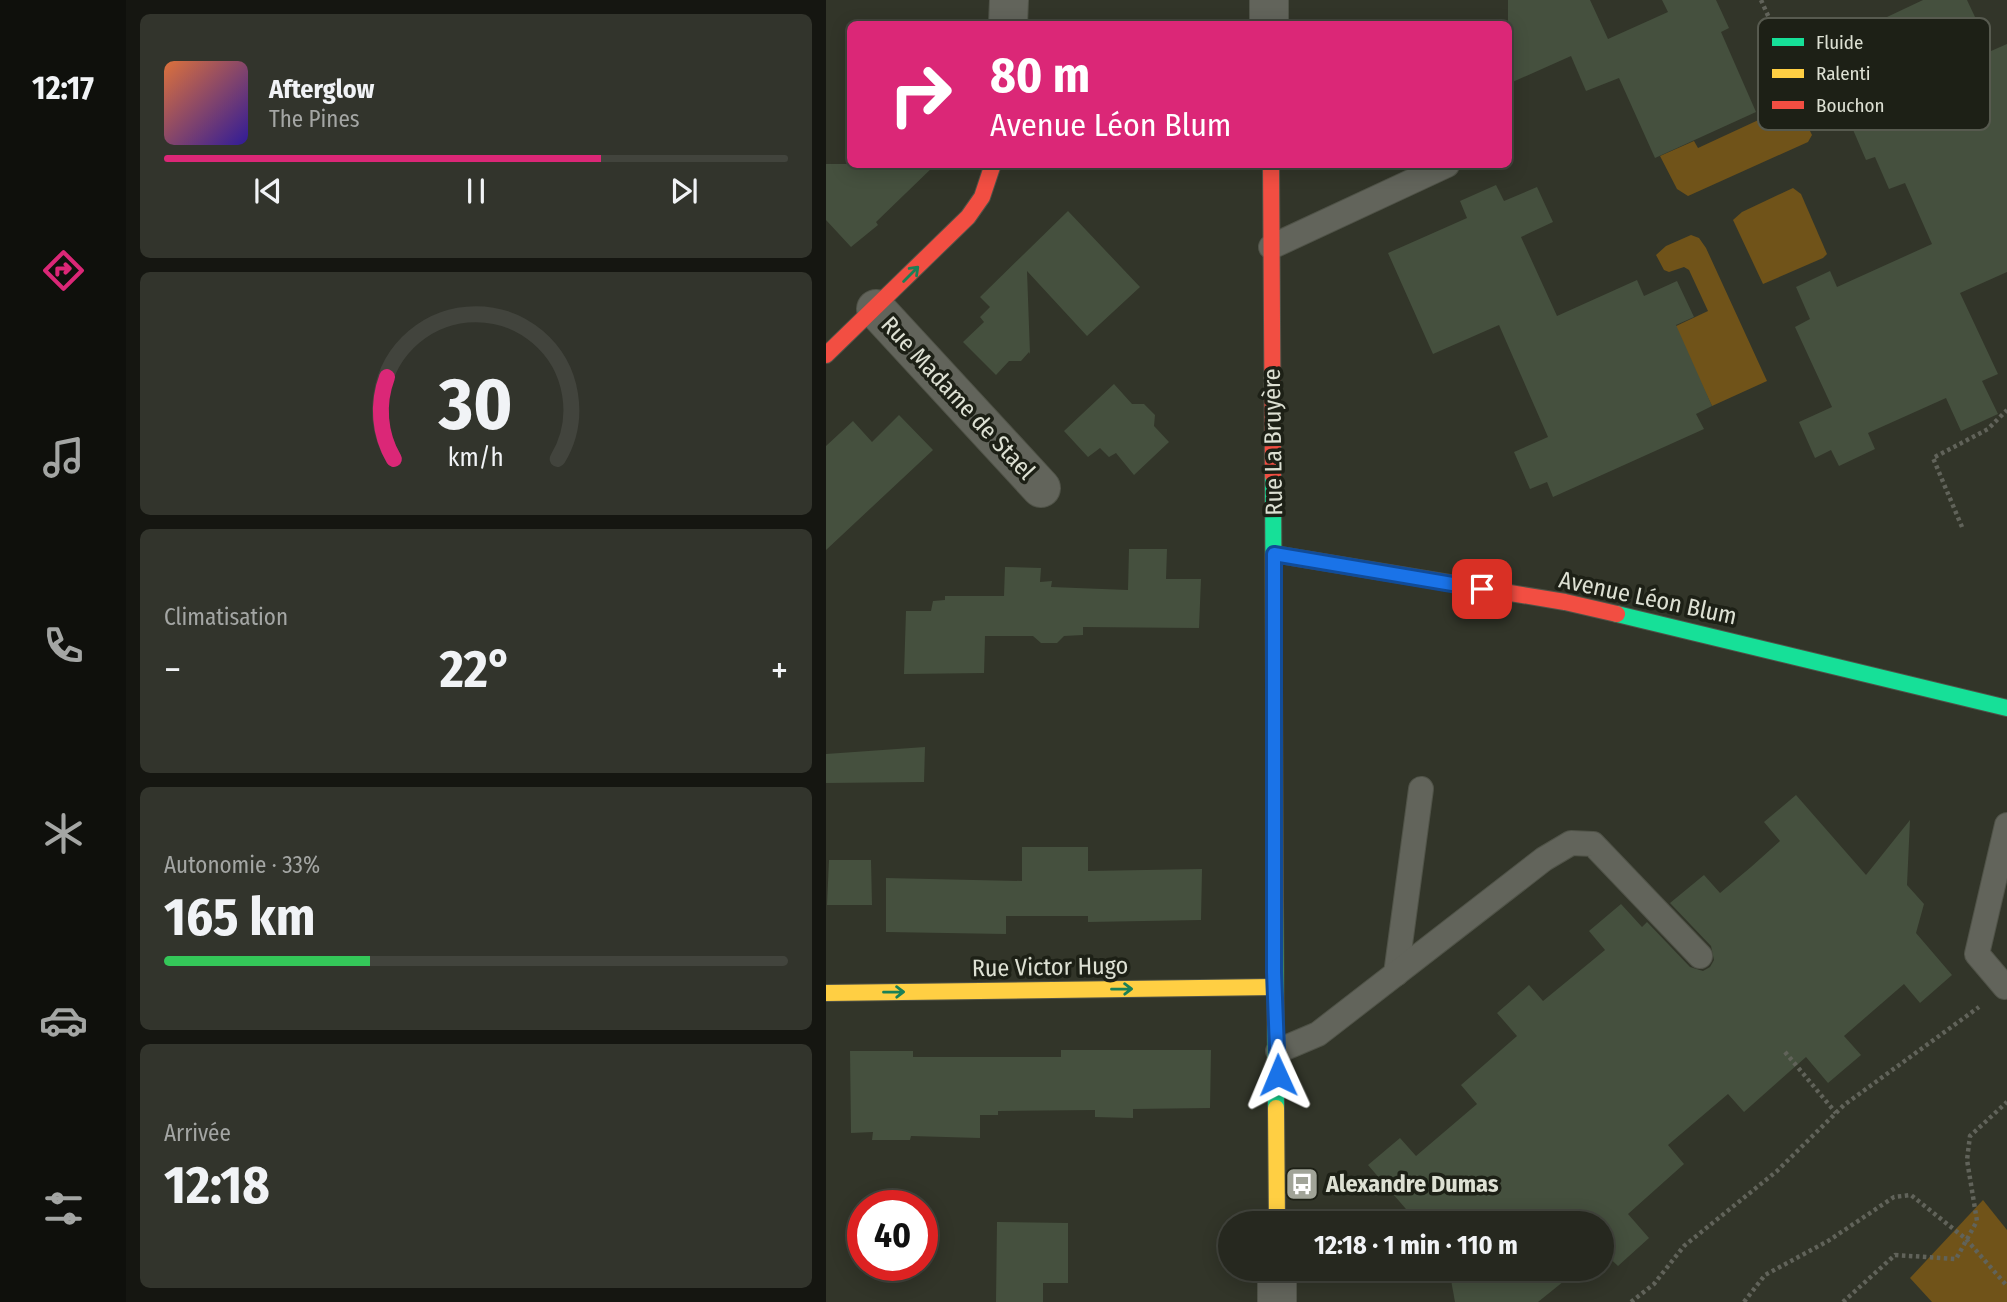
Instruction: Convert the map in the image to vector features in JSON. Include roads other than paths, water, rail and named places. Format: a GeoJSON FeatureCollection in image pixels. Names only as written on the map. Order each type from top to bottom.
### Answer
{"type":"FeatureCollection","features":[{"type":"Feature","properties":{"kind":"street"},"geometry":{"type":"LineString","coordinates":[[1008,21],[1009,0]]}},
{"type":"Feature","properties":{"kind":"street"},"geometry":{"type":"LineString","coordinates":[[1269,0],[1269,21]]}},
{"type":"Feature","properties":{"kind":"street"},"geometry":{"type":"LineString","coordinates":[[828,349],[876,309],[968,217],[982,197],[992,168]]}},
{"type":"Feature","properties":{"kind":"street","name":"Rue La Bruyère"},"geometry":{"type":"LineString","coordinates":[[1270,168],[1277,1211]]}},
{"type":"Feature","properties":{"kind":"street","name":"Rue Madame de Stael"},"geometry":{"type":"LineString","coordinates":[[876,309],[1041,488]]}},
{"type":"Feature","properties":{"kind":"street","name":"Avenue Léon Blum"},"geometry":{"type":"LineString","coordinates":[[1274,554],[1565,602],[2007,708]]}},
{"type":"Feature","properties":{"kind":"street","name":"Rue Victor Hugo"},"geometry":{"type":"LineString","coordinates":[[826,993],[1274,987]]}},
{"type":"Feature","properties":{"kind":"street"},"geometry":{"type":"LineString","coordinates":[[1277,1281],[1277,1302]]}},
{"type":"Feature","properties":{"kind":"lane"},"geometry":{"type":"LineString","coordinates":[[1271,247],[1441,168]]}},
{"type":"Feature","properties":{"kind":"lane"},"geometry":{"type":"LineString","coordinates":[[1396,974],[1421,789]]}},
{"type":"Feature","properties":{"kind":"lane"},"geometry":{"type":"LineString","coordinates":[[2005,987],[1977,954],[2007,825]]}},
{"type":"Feature","properties":{"kind":"lane"},"geometry":{"type":"LineString","coordinates":[[1278,1051],[1318,1034],[1544,859],[1571,843],[1593,844],[1700,956]]}},
{"type":"Feature","properties":{"kind":"place","name":"Alexandre Dumas"},"geometry":{"type":"Point","coordinates":[1302,1184]}}]}
